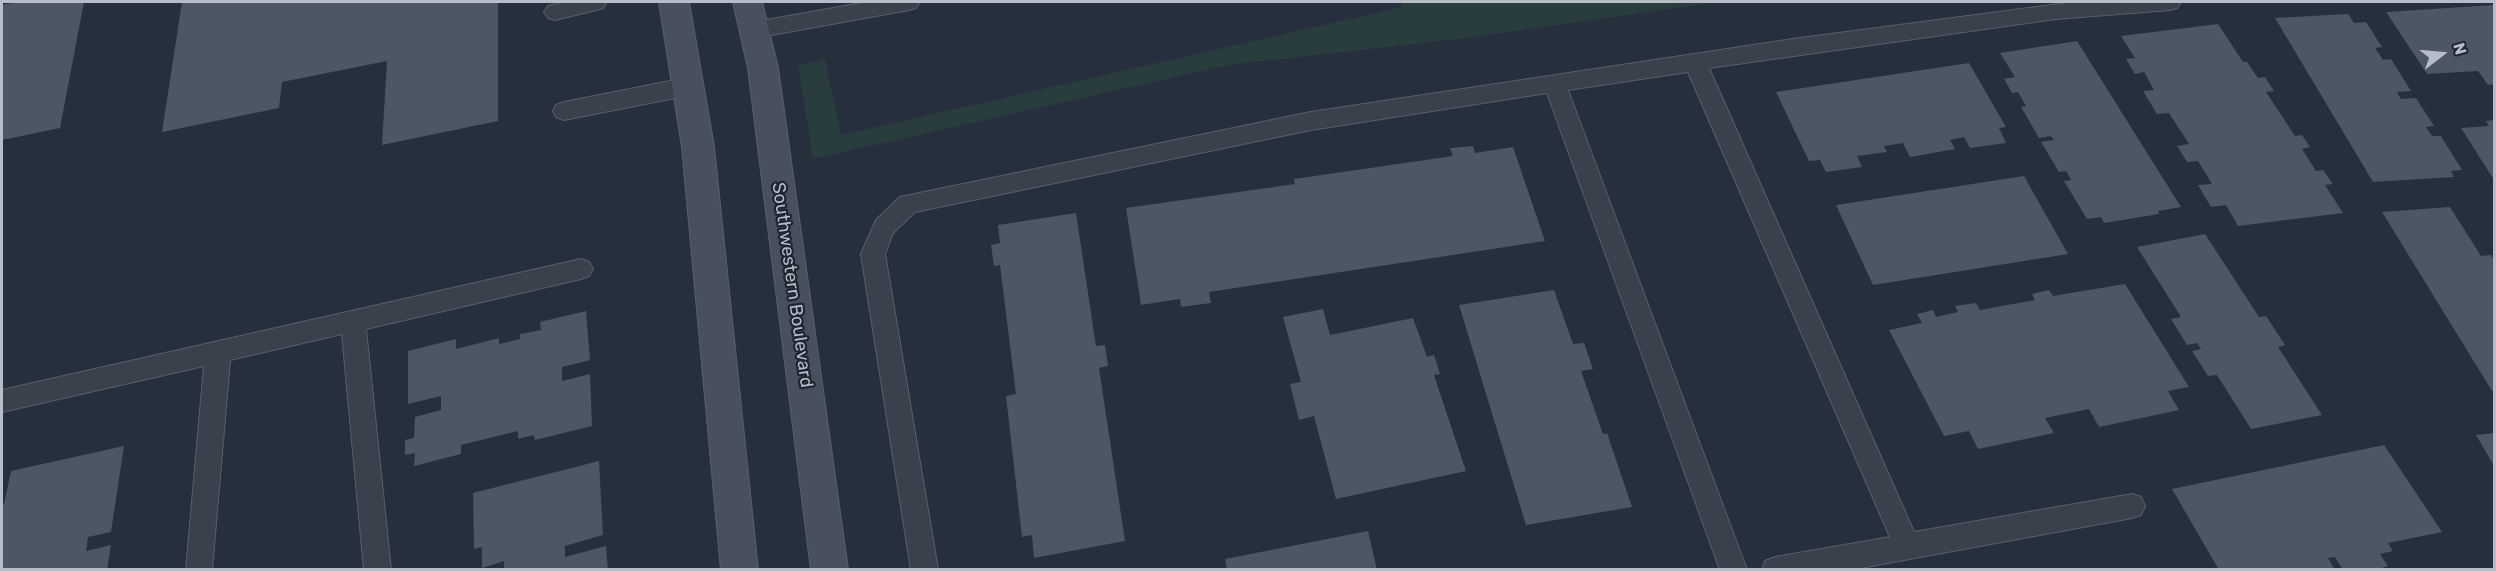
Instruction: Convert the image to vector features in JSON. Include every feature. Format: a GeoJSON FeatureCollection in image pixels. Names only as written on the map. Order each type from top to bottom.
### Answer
{"type":"FeatureCollection","features":[{"type":"Feature","properties":{"kind":"street"},"geometry":{"type":"LineString","coordinates":[[675,2],[698,147],[740,570]]}},
{"type":"Feature","properties":{"kind":"street","name":"Southwestern Boulevard"},"geometry":{"type":"LineString","coordinates":[[752,16],[763,68],[830,570]]}},
{"type":"Feature","properties":{"kind":"lane"},"geometry":{"type":"LineString","coordinates":[[555,12],[597,2]]}},
{"type":"Feature","properties":{"kind":"lane"},"geometry":{"type":"LineString","coordinates":[[752,16],[909,2]]}},
{"type":"Feature","properties":{"kind":"lane"},"geometry":{"type":"LineString","coordinates":[[925,570],[873,254],[884,227],[908,204],[1311,121],[1695,62],[2056,11],[2170,2]]}},
{"type":"Feature","properties":{"kind":"lane"},"geometry":{"type":"LineString","coordinates":[[1695,62],[1907,546]]}},
{"type":"Feature","properties":{"kind":"lane"},"geometry":{"type":"LineString","coordinates":[[1555,84],[1734,570]]}},
{"type":"Feature","properties":{"kind":"lane"},"geometry":{"type":"LineString","coordinates":[[564,111],[690,86]]}},
{"type":"Feature","properties":{"kind":"lane"},"geometry":{"type":"LineString","coordinates":[[2,401],[581,269]]}},
{"type":"Feature","properties":{"kind":"lane"},"geometry":{"type":"LineString","coordinates":[[353,322],[378,570]]}},
{"type":"Feature","properties":{"kind":"lane"},"geometry":{"type":"LineString","coordinates":[[199,570],[218,352]]}},
{"type":"Feature","properties":{"kind":"lane"},"geometry":{"type":"LineString","coordinates":[[1775,570],[2132,506]]}},
{"type":"Feature","properties":{"kind":"shaded area"},"geometry":{"type":"Polygon","coordinates":[[[1400,2],[1719,2],[1459,39],[1229,65],[813,159],[798,65],[825,59],[841,135],[1402,7],[1400,2]]]}},
{"type":"Feature","properties":{"kind":"building"},"geometry":{"type":"Polygon","coordinates":[[[18,2],[84,2],[60,128],[2,140],[2,5],[18,2]]]}},
{"type":"Feature","properties":{"kind":"building"},"geometry":{"type":"Polygon","coordinates":[[[182,2],[498,2],[498,121],[382,145],[387,61],[282,82],[279,108],[162,132],[182,2]]]}},
{"type":"Feature","properties":{"kind":"building"},"geometry":{"type":"Polygon","coordinates":[[[2494,5],[2494,84],[2488,85],[2478,71],[2427,74],[2386,12],[2494,5]]]}},
{"type":"Feature","properties":{"kind":"building"},"geometry":{"type":"Polygon","coordinates":[[[2348,14],[2354,23],[2366,22],[2382,47],[2375,48],[2383,60],[2391,59],[2411,91],[2397,92],[2401,99],[2416,98],[2434,126],[2426,127],[2432,136],[2441,136],[2462,170],[2451,171],[2454,177],[2373,182],[2275,18],[2348,14]]]}},
{"type":"Feature","properties":{"kind":"building"},"geometry":{"type":"Polygon","coordinates":[[[2218,24],[2243,62],[2247,62],[2258,78],[2265,77],[2274,91],[2266,92],[2295,136],[2302,135],[2310,147],[2302,149],[2316,171],[2323,170],[2333,184],[2325,185],[2343,213],[2238,226],[2226,205],[2211,207],[2198,185],[2212,184],[2198,161],[2187,162],[2177,146],[2189,144],[2169,113],[2157,114],[2143,91],[2154,90],[2144,72],[2135,74],[2126,59],[2135,58],[2121,36],[2218,24]]]}},
{"type":"Feature","properties":{"kind":"building"},"geometry":{"type":"Polygon","coordinates":[[[2077,41],[2181,207],[2158,211],[2159,214],[2104,223],[2101,217],[2087,219],[2064,181],[2071,180],[2066,171],[2059,172],[2041,142],[2054,140],[2051,136],[2039,138],[2021,107],[2026,106],[2018,92],[2012,93],[2004,79],[2015,77],[2000,53],[2077,41]]]}},
{"type":"Feature","properties":{"kind":"building"},"geometry":{"type":"Polygon","coordinates":[[[1969,63],[2006,127],[1999,128],[2006,143],[1970,148],[1964,137],[1950,140],[1955,149],[1910,157],[1903,143],[1884,146],[1887,152],[1857,156],[1862,167],[1826,172],[1820,160],[1809,161],[1776,92],[1969,63]]]}},
{"type":"Feature","properties":{"kind":"building"},"geometry":{"type":"Polygon","coordinates":[[[2494,120],[2494,180],[2461,128],[2489,126],[2486,121],[2494,120]]]}},
{"type":"Feature","properties":{"kind":"building"},"geometry":{"type":"Polygon","coordinates":[[[1473,146],[1475,153],[1513,147],[1545,241],[1209,292],[1211,303],[1181,307],[1180,299],[1141,305],[1126,208],[1295,184],[1294,179],[1453,156],[1450,148],[1473,146]]]}},
{"type":"Feature","properties":{"kind":"building"},"geometry":{"type":"Polygon","coordinates":[[[2024,176],[2068,254],[1873,285],[1836,205],[2024,176]]]}},
{"type":"Feature","properties":{"kind":"building"},"geometry":{"type":"Polygon","coordinates":[[[2450,207],[2481,256],[2491,255],[2494,261],[2494,391],[2382,212],[2450,207]]]}},
{"type":"Feature","properties":{"kind":"building"},"geometry":{"type":"Polygon","coordinates":[[[1076,213],[1096,346],[1105,345],[1108,366],[1099,368],[1125,541],[1034,558],[1032,535],[1022,537],[1006,396],[1016,394],[1000,265],[994,266],[991,245],[1000,243],[998,225],[1076,213]]]}},
{"type":"Feature","properties":{"kind":"building"},"geometry":{"type":"Polygon","coordinates":[[[2205,234],[2259,317],[2266,316],[2285,345],[2278,347],[2322,415],[2251,429],[2217,375],[2208,376],[2192,351],[2201,349],[2197,343],[2187,345],[2171,319],[2181,317],[2137,247],[2205,234]]]}},
{"type":"Feature","properties":{"kind":"building"},"geometry":{"type":"Polygon","coordinates":[[[2125,284],[2189,387],[2168,391],[2179,410],[2099,427],[2089,409],[2045,418],[2054,433],[1978,449],[1969,431],[1944,436],[1889,330],[1922,323],[1917,314],[1933,310],[1936,317],[1958,312],[1955,306],[1976,303],[1980,310],[2035,300],[2032,294],[2049,290],[2053,296],[2125,284]]]}},
{"type":"Feature","properties":{"kind":"building"},"geometry":{"type":"Polygon","coordinates":[[[1554,290],[1573,344],[1584,343],[1593,369],[1581,371],[1603,434],[1607,433],[1632,507],[1526,525],[1459,305],[1554,290]]]}},
{"type":"Feature","properties":{"kind":"building"},"geometry":{"type":"Polygon","coordinates":[[[1323,309],[1330,335],[1413,318],[1427,357],[1434,355],[1440,374],[1434,375],[1466,471],[1336,499],[1314,416],[1299,420],[1290,384],[1301,382],[1283,317],[1323,309]]]}},
{"type":"Feature","properties":{"kind":"building"},"geometry":{"type":"Polygon","coordinates":[[[586,311],[590,360],[562,367],[562,381],[590,374],[592,426],[535,440],[534,435],[518,439],[518,431],[461,445],[461,454],[414,466],[415,453],[405,455],[405,440],[414,438],[415,417],[441,410],[441,396],[408,404],[408,351],[456,339],[456,349],[499,338],[499,344],[520,339],[520,334],[541,330],[540,322],[586,311]]]}},
{"type":"Feature","properties":{"kind":"building"},"geometry":{"type":"Polygon","coordinates":[[[2494,433],[2494,466],[2476,435],[2494,433]]]}},
{"type":"Feature","properties":{"kind":"building"},"geometry":{"type":"Polygon","coordinates":[[[2384,445],[2442,532],[2388,543],[2393,551],[2380,554],[2388,566],[2375,570],[2343,570],[2335,557],[2328,558],[2335,570],[2219,570],[2172,489],[2384,445]]]}},
{"type":"Feature","properties":{"kind":"building"},"geometry":{"type":"Polygon","coordinates":[[[124,446],[111,532],[88,537],[86,551],[111,545],[107,570],[2,570],[2,505],[11,471],[124,446]]]}},
{"type":"Feature","properties":{"kind":"building"},"geometry":{"type":"Polygon","coordinates":[[[599,461],[603,535],[565,546],[565,557],[606,546],[608,570],[504,570],[504,561],[482,568],[482,547],[474,549],[473,493],[599,461]]]}},
{"type":"Feature","properties":{"kind":"building"},"geometry":{"type":"Polygon","coordinates":[[[1368,531],[1377,570],[1227,570],[1225,559],[1368,531]]]}}]}
